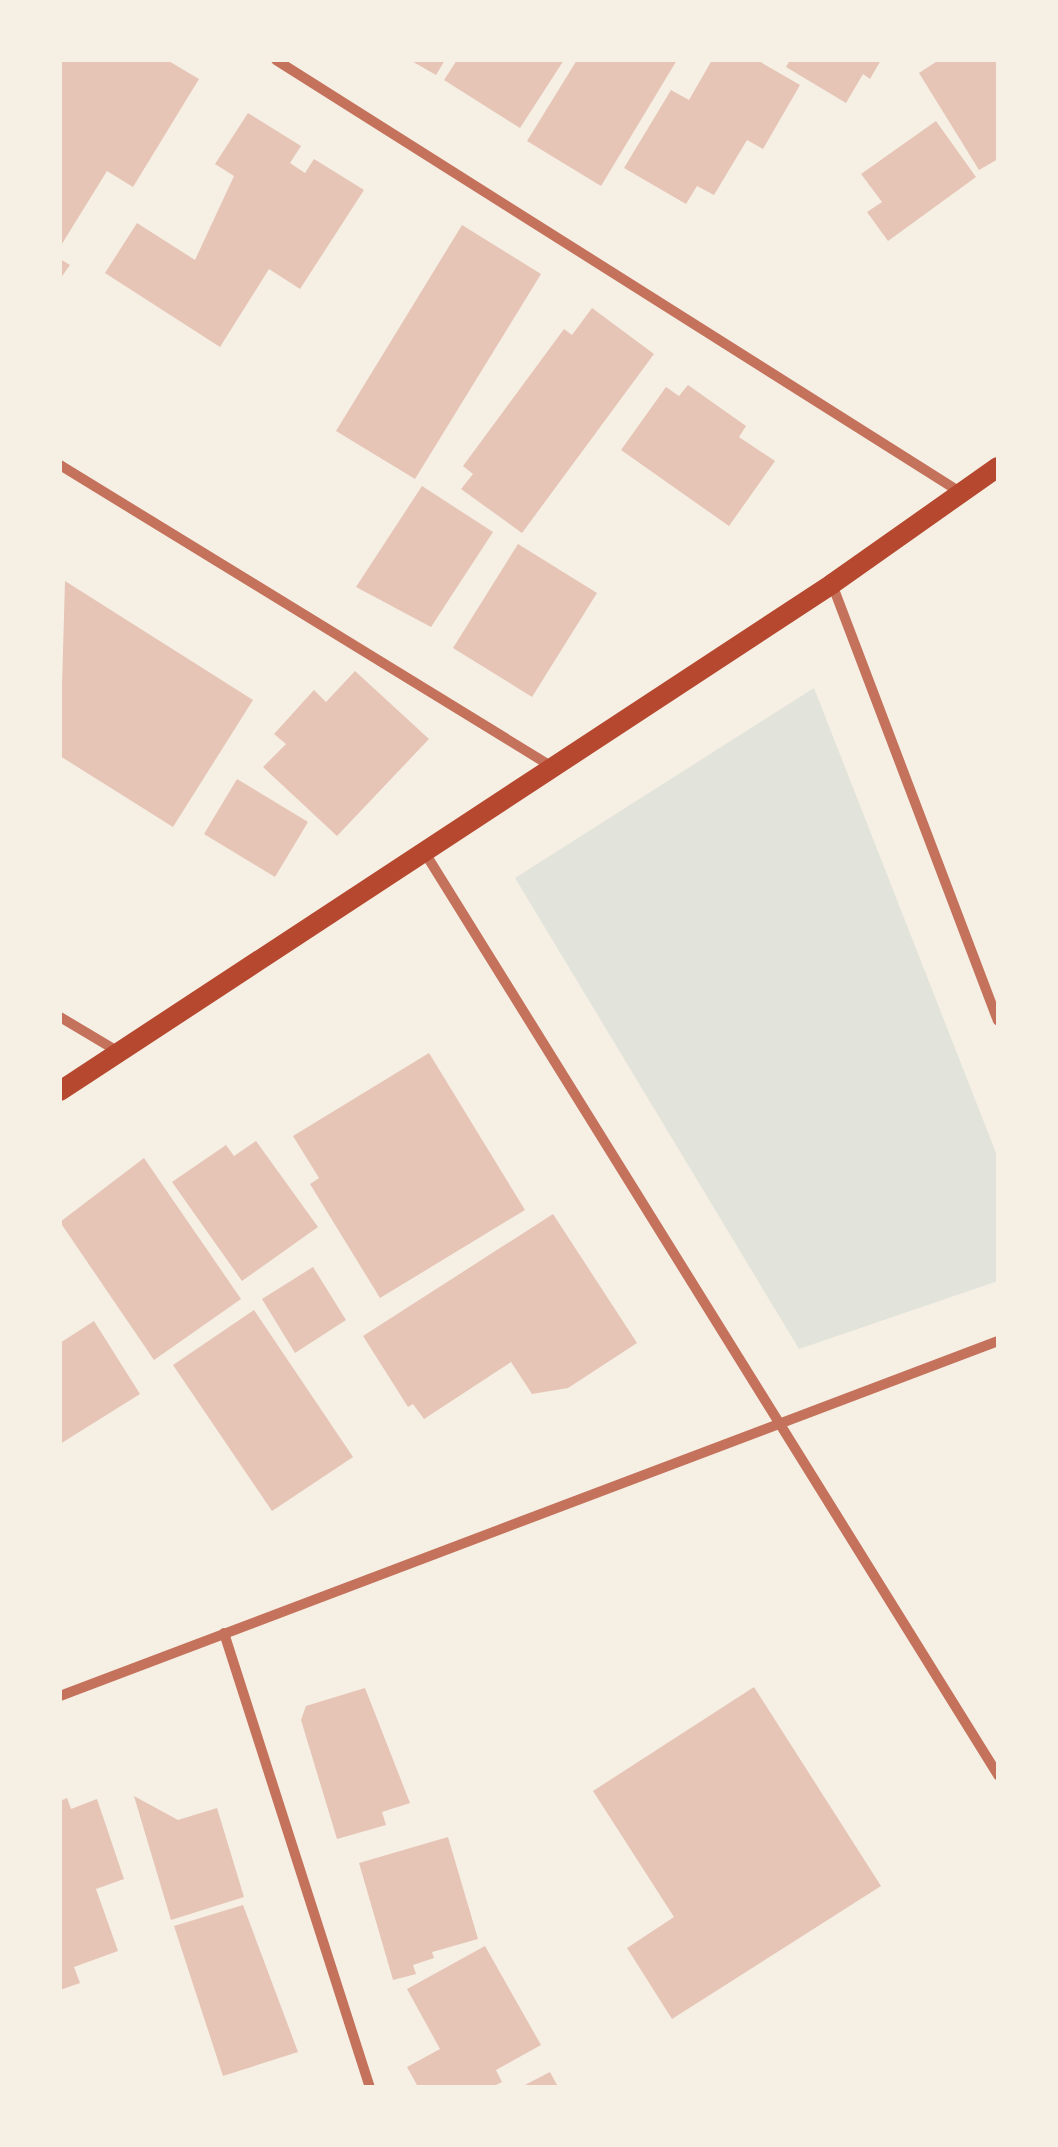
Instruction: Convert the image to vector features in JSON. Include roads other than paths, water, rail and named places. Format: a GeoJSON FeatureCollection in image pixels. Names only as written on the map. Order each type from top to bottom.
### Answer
{"type":"FeatureCollection","features":[{"type":"Feature","properties":{"kind":"main road"},"geometry":{"type":"LineString","coordinates":[[60,1091],[832,584],[998,467]]}},
{"type":"Feature","properties":{"kind":"street"},"geometry":{"type":"LineString","coordinates":[[276,60],[960,492]]}},
{"type":"Feature","properties":{"kind":"street"},"geometry":{"type":"LineString","coordinates":[[60,465],[555,768]]}},
{"type":"Feature","properties":{"kind":"street"},"geometry":{"type":"LineString","coordinates":[[832,584],[998,1020]]}},
{"type":"Feature","properties":{"kind":"street"},"geometry":{"type":"LineString","coordinates":[[425,853],[777,1428],[998,1775]]}},
{"type":"Feature","properties":{"kind":"street"},"geometry":{"type":"LineString","coordinates":[[60,1017],[117,1051]]}},
{"type":"Feature","properties":{"kind":"street"},"geometry":{"type":"LineString","coordinates":[[60,1696],[777,1428],[998,1341]]}},
{"type":"Feature","properties":{"kind":"street"},"geometry":{"type":"LineString","coordinates":[[224,1633],[370,2087]]}}]}
